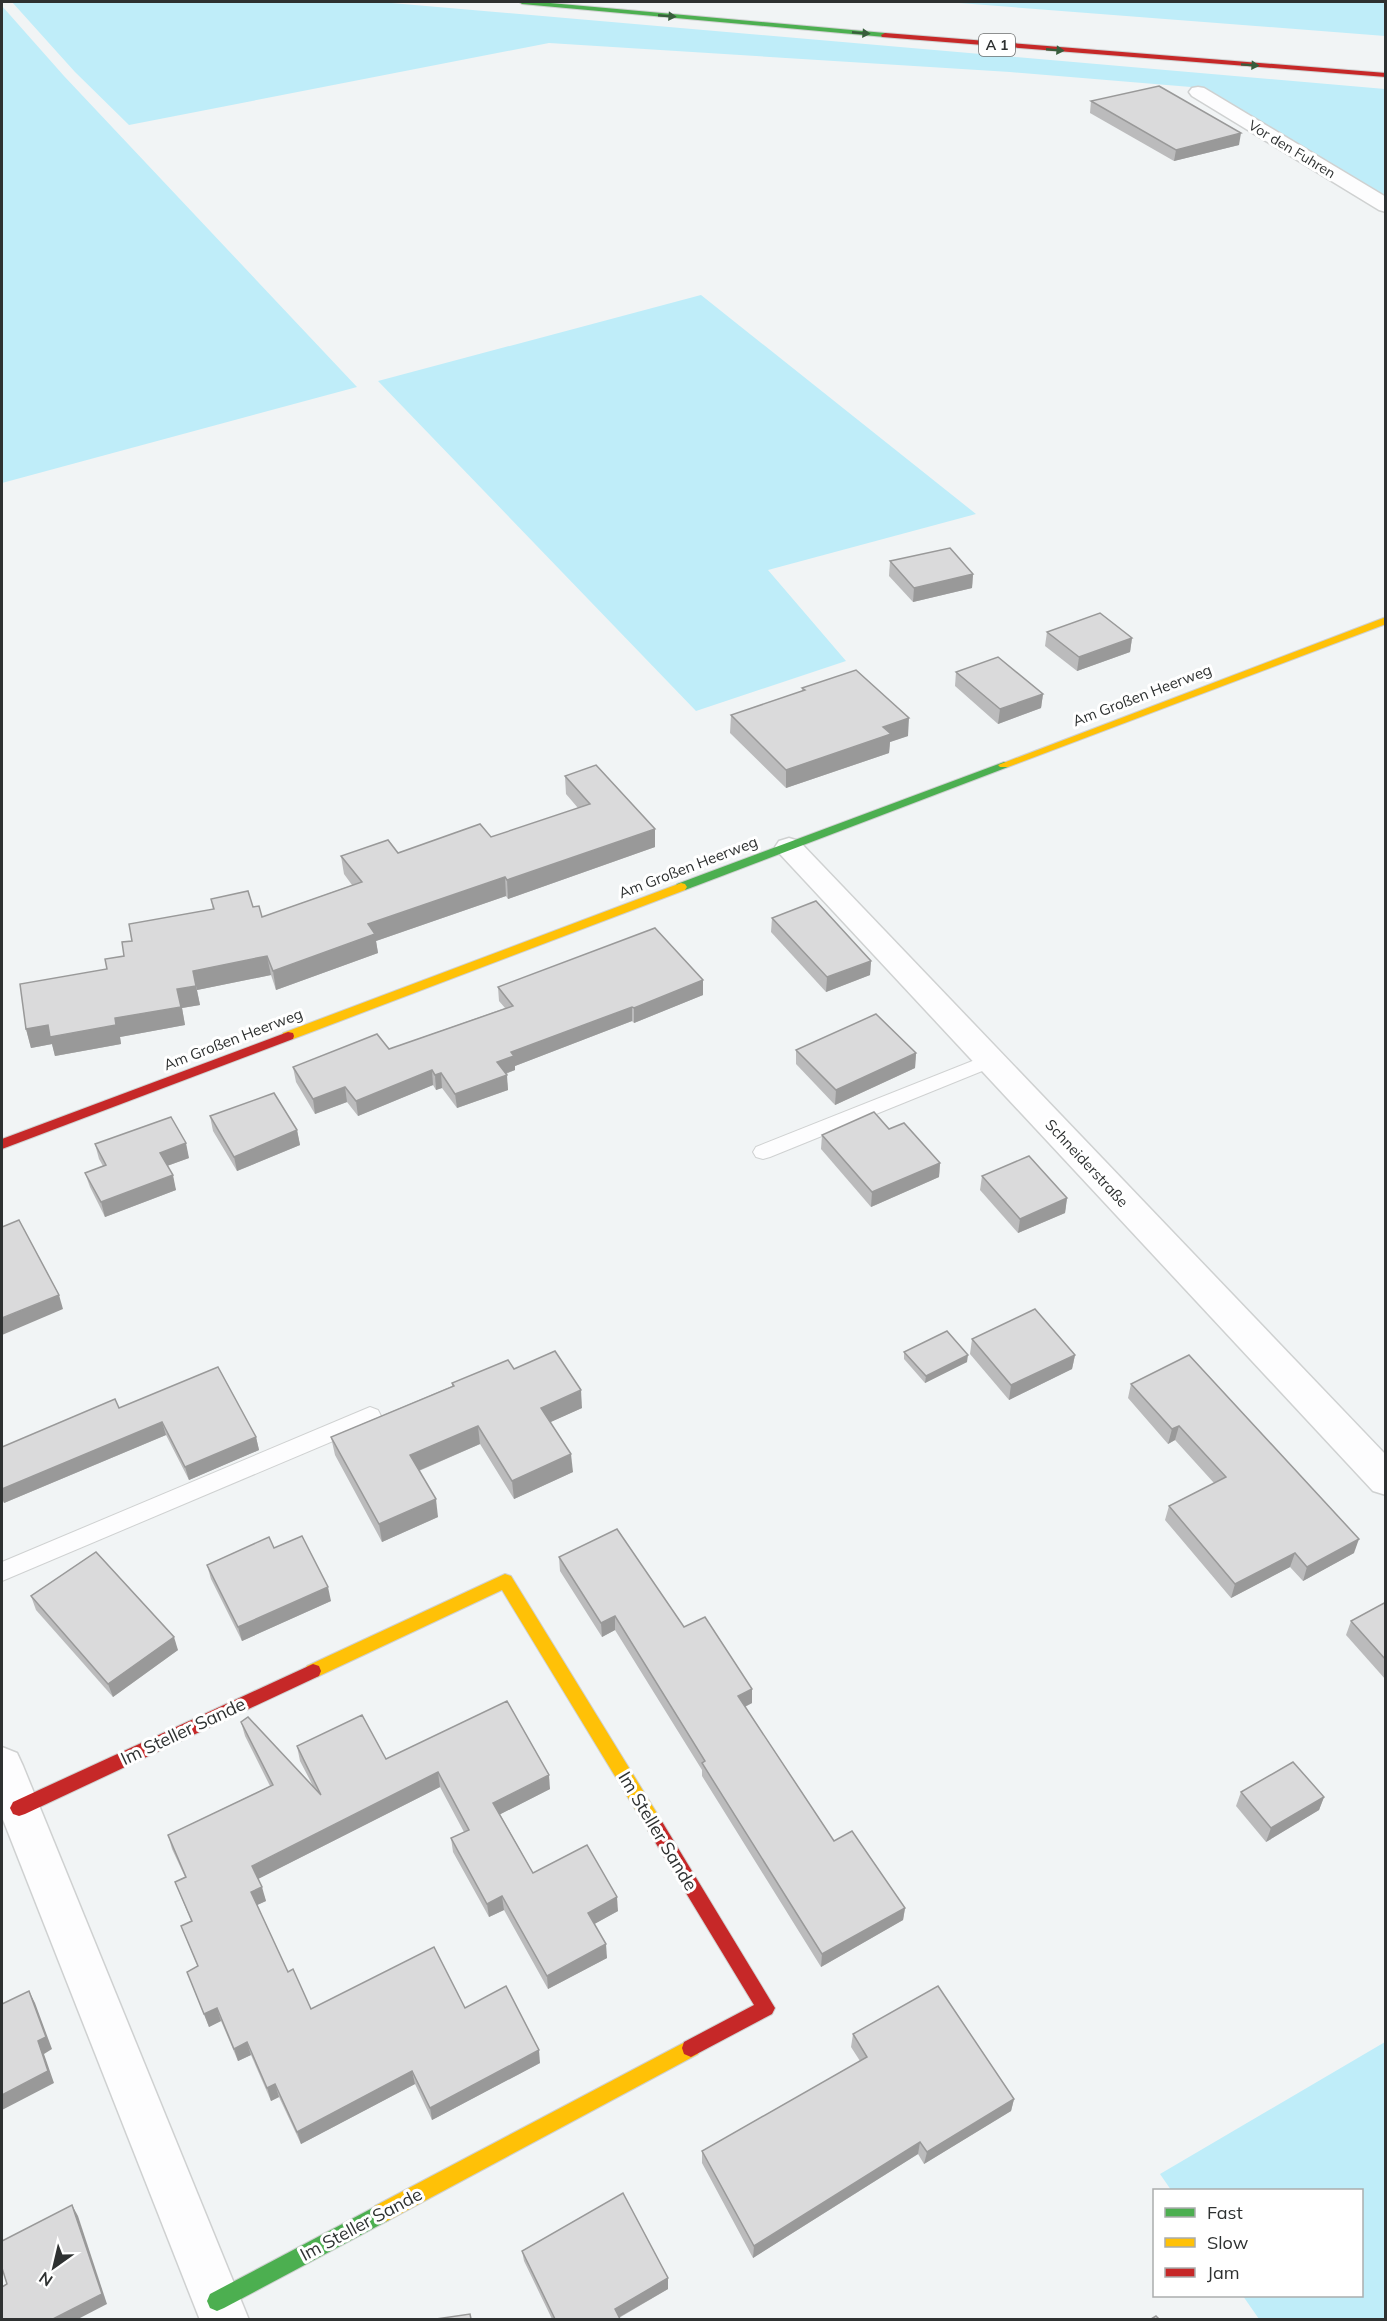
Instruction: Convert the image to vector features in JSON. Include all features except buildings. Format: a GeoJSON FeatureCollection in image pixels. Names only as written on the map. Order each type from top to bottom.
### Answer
{"type":"FeatureCollection","features":[{"type":"Feature","properties":{"kind":"main road","name":"A 1"},"geometry":{"type":"LineString","coordinates":[[522,2],[904,37],[1386,75]]}},
{"type":"Feature","properties":{"kind":"main road","name":"Am Großen Heerweg"},"geometry":{"type":"LineString","coordinates":[[2,1144],[1386,620]]}},
{"type":"Feature","properties":{"kind":"main road","name":"Im Steller Sande"},"geometry":{"type":"LineString","coordinates":[[19,1808],[505,1581],[766,2008],[221,2310]]}},
{"type":"Feature","properties":{"kind":"street","name":"Vor den Fuhren"},"geometry":{"type":"LineString","coordinates":[[1198,92],[1386,207]]}},
{"type":"Feature","properties":{"kind":"street","name":"Schneiderstraße"},"geometry":{"type":"LineString","coordinates":[[789,847],[1386,1480]]}},
{"type":"Feature","properties":{"kind":"street","name":"Im Steller Sande"},"geometry":{"type":"LineString","coordinates":[[2,1766],[221,2310]]}},
{"type":"Feature","properties":{"kind":"lane"},"geometry":{"type":"LineString","coordinates":[[763,1152],[990,1060]]}},
{"type":"Feature","properties":{"kind":"lane"},"geometry":{"type":"LineString","coordinates":[[2,1572],[370,1416]]}},
{"type":"Feature","properties":{"kind":"shaded area"},"geometry":{"type":"Polygon","coordinates":[[[12,2],[380,2],[1385,89],[1385,197],[1203,88],[1010,72],[549,43],[129,125],[75,72],[12,2]]]}},
{"type":"Feature","properties":{"kind":"shaded area"},"geometry":{"type":"Polygon","coordinates":[[[946,2],[1385,2],[1385,36],[946,2]]]}},
{"type":"Feature","properties":{"kind":"shaded area"},"geometry":{"type":"Polygon","coordinates":[[[2,6],[64,76],[357,387],[2,483],[2,6]]]}},
{"type":"Feature","properties":{"kind":"shaded area"},"geometry":{"type":"Polygon","coordinates":[[[701,295],[976,514],[768,570],[846,661],[696,711],[378,381],[701,295]]]}},
{"type":"Feature","properties":{"kind":"shaded area"},"geometry":{"type":"Polygon","coordinates":[[[1385,2042],[1385,2319],[1259,2319],[1244,2297],[1363,2297],[1363,2189],[1170,2189],[1160,2174],[1385,2042]]]}},
{"type":"Feature","properties":{"kind":"traffic: fast"},"geometry":{"type":"LineString","coordinates":[[522,2],[885,35]]}},
{"type":"Feature","properties":{"kind":"traffic: fast"},"geometry":{"type":"LineString","coordinates":[[681,887],[1004,765]]}},
{"type":"Feature","properties":{"kind":"traffic: fast"},"geometry":{"type":"LineString","coordinates":[[217,2301],[382,2213]]}},
{"type":"Feature","properties":{"kind":"traffic: slow"},"geometry":{"type":"LineString","coordinates":[[1004,765],[1386,620]]}},
{"type":"Feature","properties":{"kind":"traffic: slow"},"geometry":{"type":"LineString","coordinates":[[288,1036],[681,887]]}},
{"type":"Feature","properties":{"kind":"traffic: slow"},"geometry":{"type":"LineString","coordinates":[[313,1671],[505,1581],[655,1826]]}},
{"type":"Feature","properties":{"kind":"traffic: slow"},"geometry":{"type":"LineString","coordinates":[[382,2213],[691,2048]]}},
{"type":"Feature","properties":{"kind":"traffic: jam"},"geometry":{"type":"LineString","coordinates":[[885,35],[1386,75]]}},
{"type":"Feature","properties":{"kind":"traffic: jam"},"geometry":{"type":"LineString","coordinates":[[2,1144],[288,1036]]}},
{"type":"Feature","properties":{"kind":"traffic: jam"},"geometry":{"type":"LineString","coordinates":[[19,1808],[313,1671]]}},
{"type":"Feature","properties":{"kind":"traffic: jam"},"geometry":{"type":"LineString","coordinates":[[655,1826],[766,2008],[691,2048]]}}]}
